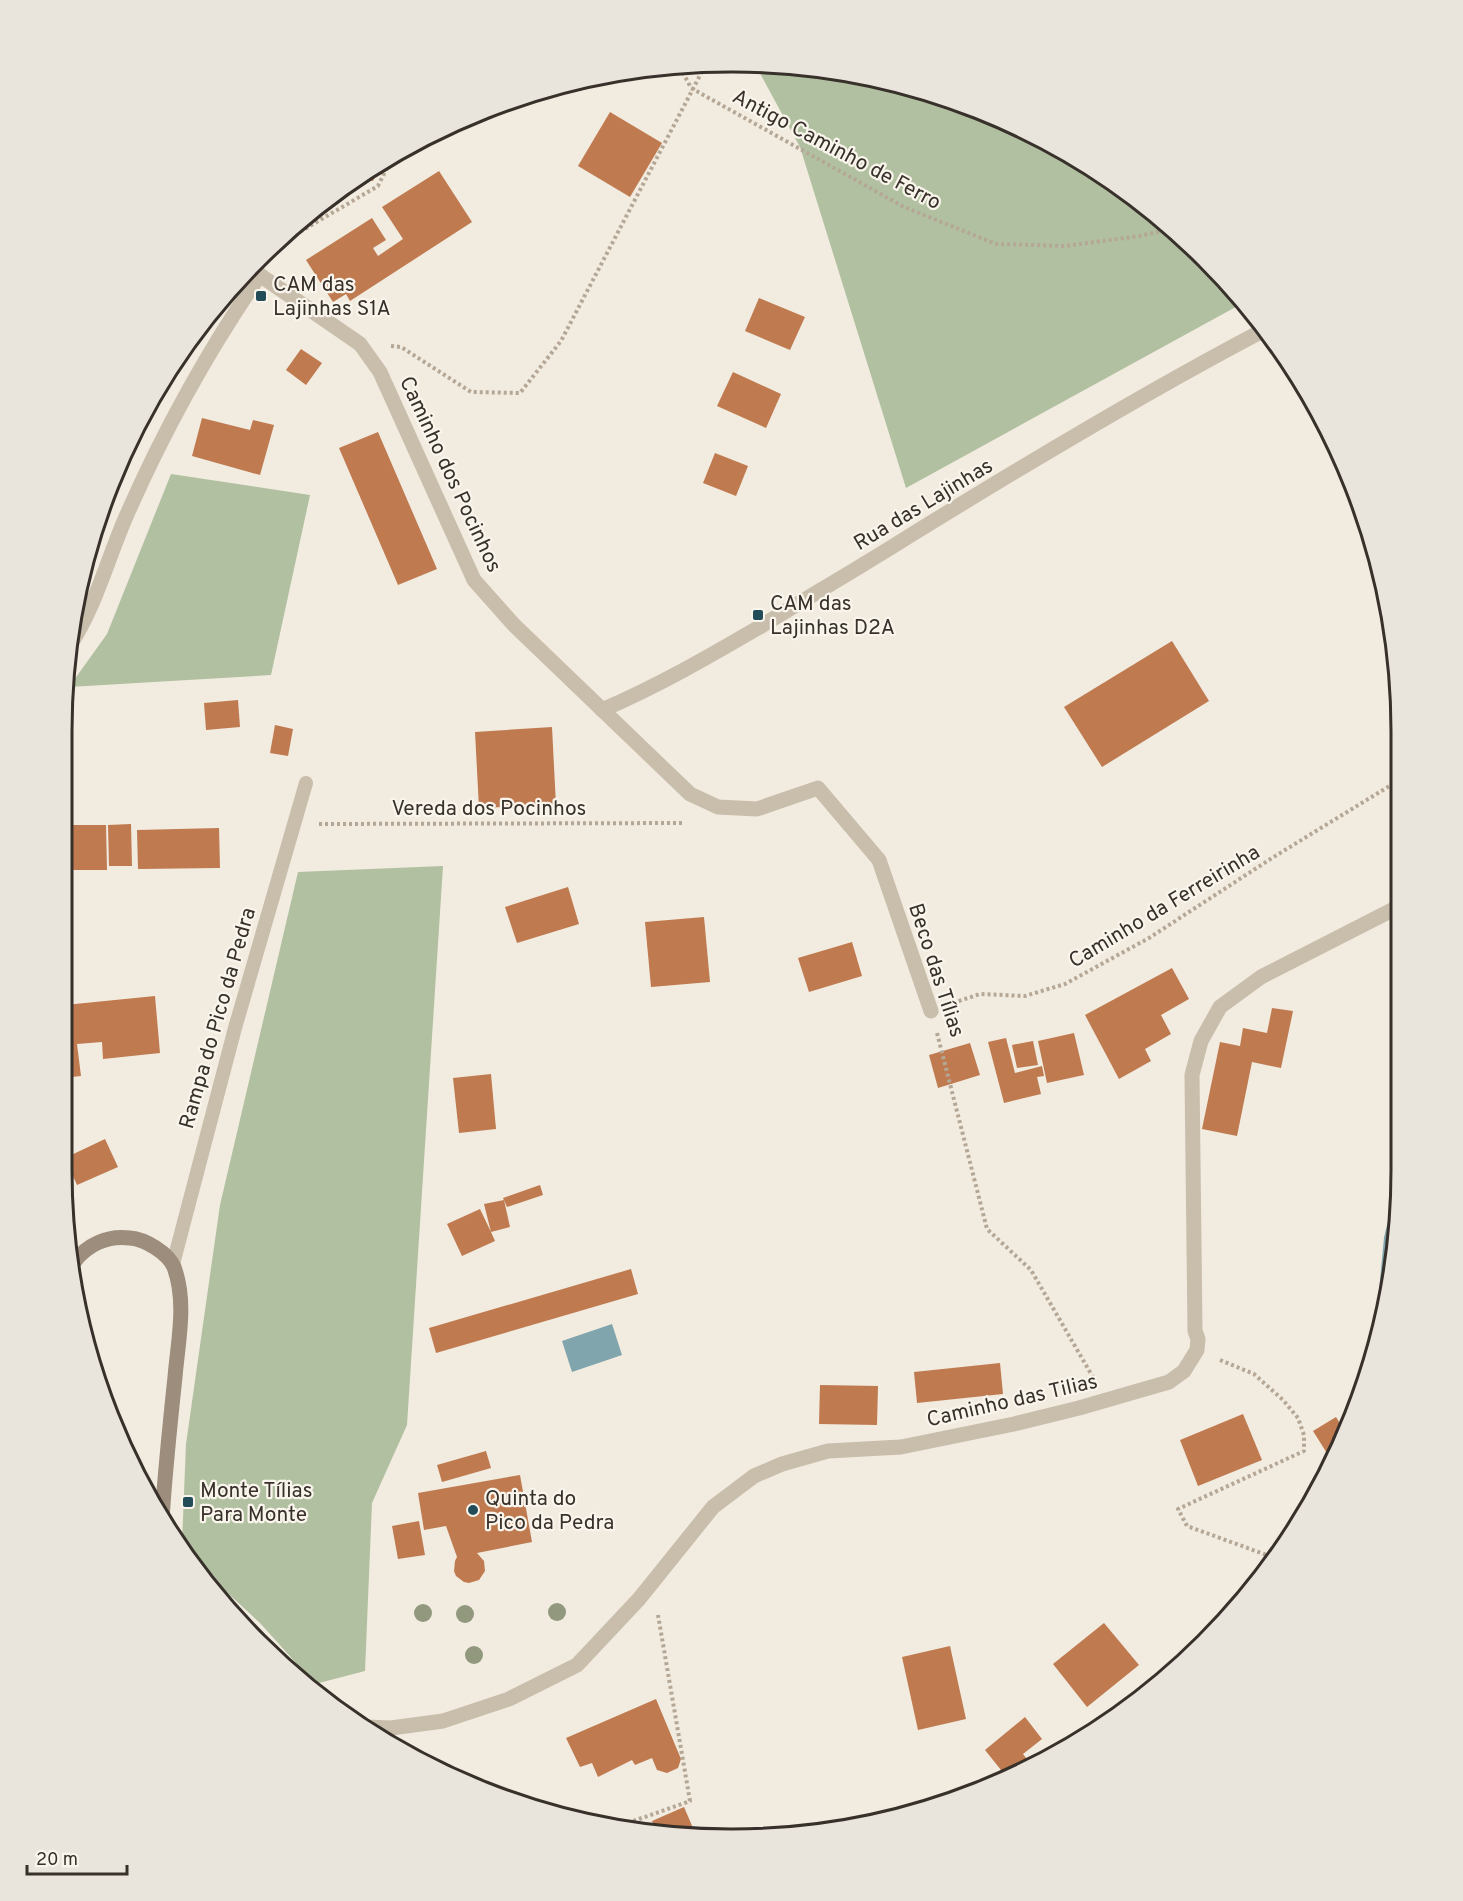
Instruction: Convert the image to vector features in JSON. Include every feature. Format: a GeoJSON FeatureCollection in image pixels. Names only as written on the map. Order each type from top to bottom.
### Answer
{"type":"FeatureCollection","features":[{"type":"Feature","properties":{"kind":"main road"},"geometry":{"type":"LineString","coordinates":[[78,1256],[82,1251],[99,1241],[118,1237],[133,1238],[161,1251],[173,1264],[181,1302],[163,1504]]}},
{"type":"Feature","properties":{"kind":"street","name":"Caminho dos Pocinhos"},"geometry":{"type":"LineString","coordinates":[[257,274],[360,344],[380,372],[474,580],[514,625],[602,710]]}},
{"type":"Feature","properties":{"kind":"street"},"geometry":{"type":"LineString","coordinates":[[81,628],[125,519],[158,448],[249,282]]}},
{"type":"Feature","properties":{"kind":"street","name":"Rua das Lajinhas"},"geometry":{"type":"LineString","coordinates":[[602,710],[708,657],[972,497],[1175,378],[1258,334]]}},
{"type":"Feature","properties":{"kind":"street","name":"Beco das Tílias"},"geometry":{"type":"LineString","coordinates":[[602,710],[690,794],[718,807],[757,808],[818,788],[879,860],[931,1011]]}},
{"type":"Feature","properties":{"kind":"street"},"geometry":{"type":"LineString","coordinates":[[1197,1350],[1192,1075],[1201,1041],[1220,1007],[1261,977],[1391,911]]}},
{"type":"Feature","properties":{"kind":"street","name":"Caminho das Tilias"},"geometry":{"type":"LineString","coordinates":[[380,1728],[443,1721],[509,1699],[577,1665],[639,1599],[713,1507],[754,1476],[782,1464],[828,1451],[901,1447],[1014,1424],[1106,1401],[1169,1382],[1184,1371],[1197,1350]]}},
{"type":"Feature","properties":{"kind":"lane","name":"Rampa do Pico da Pedra"},"geometry":{"type":"LineString","coordinates":[[173,1264],[235,1028],[306,783]]}},
{"type":"Feature","properties":{"kind":"path","name":"Antigo Caminho de Ferro"},"geometry":{"type":"LineString","coordinates":[[684,73],[691,88],[904,207],[996,244],[1065,246],[1160,231]]}},
{"type":"Feature","properties":{"kind":"path"},"geometry":{"type":"LineString","coordinates":[[360,344],[401,347],[471,392],[520,393],[561,341],[701,73]]}},
{"type":"Feature","properties":{"kind":"path"},"geometry":{"type":"LineString","coordinates":[[306,228],[378,186],[386,170]]}},
{"type":"Feature","properties":{"kind":"path","name":"Caminho da Ferreirinha"},"geometry":{"type":"LineString","coordinates":[[931,1011],[980,994],[1025,996],[1065,984],[1149,938],[1281,852],[1391,785]]}},
{"type":"Feature","properties":{"kind":"path","name":"Vereda dos Pocinhos"},"geometry":{"type":"LineString","coordinates":[[294,824],[684,822]]}},
{"type":"Feature","properties":{"kind":"path","name":"Beco das Tílias"},"geometry":{"type":"LineString","coordinates":[[931,1011],[987,1229],[1031,1270],[1106,1401]]}},
{"type":"Feature","properties":{"kind":"path"},"geometry":{"type":"LineString","coordinates":[[1197,1350],[1254,1374],[1283,1400],[1298,1418],[1304,1436],[1305,1451],[1178,1509],[1187,1526],[1266,1555]]}},
{"type":"Feature","properties":{"kind":"path"},"geometry":{"type":"LineString","coordinates":[[633,1821],[690,1801],[656,1605],[639,1599]]}},
{"type":"Feature","properties":{"kind":"green space"},"geometry":{"type":"Polygon","coordinates":[[[760,73],[818,78],[902,94],[984,122],[1061,160],[1133,208],[1198,265],[1236,307],[906,488],[800,147],[760,73]]]}},
{"type":"Feature","properties":{"kind":"green space"},"geometry":{"type":"Polygon","coordinates":[[[171,474],[310,495],[271,675],[73,687],[74,680],[107,634],[171,474]]]}},
{"type":"Feature","properties":{"kind":"green space"},"geometry":{"type":"Polygon","coordinates":[[[443,866],[407,1425],[372,1503],[365,1671],[318,1683],[223,1589],[182,1535],[186,1444],[220,1205],[298,872],[443,866]]]}},
{"type":"Feature","properties":{"kind":"water"},"geometry":{"type":"Polygon","coordinates":[[[612,1324],[622,1355],[572,1372],[562,1341],[612,1324]]]}},
{"type":"Feature","properties":{"kind":"building"},"geometry":{"type":"Polygon","coordinates":[[[610,112],[662,143],[630,197],[578,166],[610,112]]]}},
{"type":"Feature","properties":{"kind":"building"},"geometry":{"type":"Polygon","coordinates":[[[439,171],[472,222],[350,301],[346,294],[333,302],[306,260],[372,218],[386,240],[373,248],[378,256],[403,239],[382,207],[439,171]]]}},
{"type":"Feature","properties":{"kind":"building"},"geometry":{"type":"Polygon","coordinates":[[[759,298],[805,317],[790,350],[745,331],[759,298]]]}},
{"type":"Feature","properties":{"kind":"building"},"geometry":{"type":"Polygon","coordinates":[[[301,349],[322,363],[306,385],[286,370],[301,349]]]}},
{"type":"Feature","properties":{"kind":"building"},"geometry":{"type":"Polygon","coordinates":[[[733,372],[781,394],[766,428],[717,406],[733,372]]]}},
{"type":"Feature","properties":{"kind":"building"},"geometry":{"type":"Polygon","coordinates":[[[202,418],[250,430],[253,420],[274,425],[260,475],[192,456],[202,418]]]}},
{"type":"Feature","properties":{"kind":"building"},"geometry":{"type":"Polygon","coordinates":[[[378,432],[437,569],[398,585],[339,448],[378,432]]]}},
{"type":"Feature","properties":{"kind":"building"},"geometry":{"type":"Polygon","coordinates":[[[715,453],[748,466],[736,496],[703,483],[715,453]]]}},
{"type":"Feature","properties":{"kind":"building"},"geometry":{"type":"Polygon","coordinates":[[[1172,641],[1209,701],[1102,767],[1064,707],[1172,641]]]}},
{"type":"Feature","properties":{"kind":"building"},"geometry":{"type":"Polygon","coordinates":[[[238,700],[240,727],[206,730],[204,703],[238,700]]]}},
{"type":"Feature","properties":{"kind":"building"},"geometry":{"type":"Polygon","coordinates":[[[275,725],[293,729],[288,756],[270,753],[275,725]]]}},
{"type":"Feature","properties":{"kind":"building"},"geometry":{"type":"Polygon","coordinates":[[[552,727],[556,805],[479,808],[475,732],[552,727]]]}},
{"type":"Feature","properties":{"kind":"building"},"geometry":{"type":"Polygon","coordinates":[[[131,824],[132,866],[109,866],[108,825],[131,824]]]}},
{"type":"Feature","properties":{"kind":"building"},"geometry":{"type":"Polygon","coordinates":[[[72,825],[106,825],[107,870],[72,870],[72,825]]]}},
{"type":"Feature","properties":{"kind":"building"},"geometry":{"type":"Polygon","coordinates":[[[219,828],[220,868],[138,869],[137,830],[219,828]]]}},
{"type":"Feature","properties":{"kind":"building"},"geometry":{"type":"Polygon","coordinates":[[[568,887],[579,924],[517,943],[505,907],[568,887]]]}},
{"type":"Feature","properties":{"kind":"building"},"geometry":{"type":"Polygon","coordinates":[[[704,917],[710,982],[651,987],[645,922],[704,917]]]}},
{"type":"Feature","properties":{"kind":"building"},"geometry":{"type":"Polygon","coordinates":[[[852,942],[862,976],[809,992],[798,958],[852,942]]]}},
{"type":"Feature","properties":{"kind":"building"},"geometry":{"type":"Polygon","coordinates":[[[1172,968],[1189,999],[1161,1015],[1171,1034],[1145,1049],[1151,1061],[1119,1079],[1085,1015],[1172,968]]]}},
{"type":"Feature","properties":{"kind":"building"},"geometry":{"type":"Polygon","coordinates":[[[155,996],[160,1053],[103,1059],[102,1042],[77,1044],[81,1076],[72,1077],[72,1004],[155,996]]]}},
{"type":"Feature","properties":{"kind":"building"},"geometry":{"type":"Polygon","coordinates":[[[1272,1008],[1293,1011],[1281,1068],[1252,1062],[1237,1136],[1202,1129],[1220,1042],[1240,1046],[1243,1028],[1267,1033],[1272,1008]]]}},
{"type":"Feature","properties":{"kind":"building"},"geometry":{"type":"Polygon","coordinates":[[[1074,1033],[1084,1075],[1047,1083],[1038,1041],[1074,1033]]]}},
{"type":"Feature","properties":{"kind":"building"},"geometry":{"type":"Polygon","coordinates":[[[1006,1038],[1015,1073],[1042,1066],[1044,1076],[1037,1077],[1041,1094],[1004,1103],[988,1042],[1006,1038]]]}},
{"type":"Feature","properties":{"kind":"building"},"geometry":{"type":"Polygon","coordinates":[[[1033,1041],[1038,1065],[1017,1068],[1012,1045],[1033,1041]]]}},
{"type":"Feature","properties":{"kind":"building"},"geometry":{"type":"Polygon","coordinates":[[[970,1043],[980,1075],[938,1088],[929,1055],[970,1043]]]}},
{"type":"Feature","properties":{"kind":"building"},"geometry":{"type":"Polygon","coordinates":[[[491,1074],[496,1129],[459,1133],[453,1078],[491,1074]]]}},
{"type":"Feature","properties":{"kind":"building"},"geometry":{"type":"Polygon","coordinates":[[[105,1139],[118,1167],[77,1185],[72,1174],[72,1155],[105,1139]]]}},
{"type":"Feature","properties":{"kind":"building"},"geometry":{"type":"Polygon","coordinates":[[[540,1185],[543,1195],[507,1207],[503,1198],[540,1185]]]}},
{"type":"Feature","properties":{"kind":"building"},"geometry":{"type":"Polygon","coordinates":[[[504,1200],[510,1227],[491,1232],[484,1204],[504,1200]]]}},
{"type":"Feature","properties":{"kind":"building"},"geometry":{"type":"Polygon","coordinates":[[[480,1209],[495,1241],[462,1256],[447,1224],[480,1209]]]}},
{"type":"Feature","properties":{"kind":"building"},"geometry":{"type":"Polygon","coordinates":[[[631,1269],[638,1294],[436,1353],[429,1328],[631,1269]]]}},
{"type":"Feature","properties":{"kind":"building"},"geometry":{"type":"Polygon","coordinates":[[[1000,1363],[1003,1394],[917,1403],[914,1372],[1000,1363]]]}},
{"type":"Feature","properties":{"kind":"building"},"geometry":{"type":"Polygon","coordinates":[[[820,1385],[878,1386],[877,1425],[819,1424],[820,1385]]]}},
{"type":"Feature","properties":{"kind":"building"},"geometry":{"type":"Polygon","coordinates":[[[1243,1414],[1262,1460],[1198,1486],[1180,1440],[1243,1414]]]}},
{"type":"Feature","properties":{"kind":"building"},"geometry":{"type":"Polygon","coordinates":[[[1336,1417],[1340,1424],[1327,1453],[1313,1431],[1336,1417]]]}},
{"type":"Feature","properties":{"kind":"building"},"geometry":{"type":"Polygon","coordinates":[[[486,1451],[491,1468],[442,1482],[437,1465],[486,1451]]]}},
{"type":"Feature","properties":{"kind":"building","name":"Quinta do Pico da Pedra"},"geometry":{"type":"Polygon","coordinates":[[[520,1475],[532,1542],[477,1553],[484,1561],[485,1571],[479,1580],[464,1582],[456,1576],[454,1571],[457,1557],[446,1526],[424,1530],[418,1493],[520,1475]]]}},
{"type":"Feature","properties":{"kind":"building"},"geometry":{"type":"Polygon","coordinates":[[[419,1521],[425,1555],[398,1559],[392,1526],[419,1521]]]}},
{"type":"Feature","properties":{"kind":"building"},"geometry":{"type":"Polygon","coordinates":[[[1104,1623],[1139,1665],[1087,1707],[1053,1664],[1104,1623]]]}},
{"type":"Feature","properties":{"kind":"building"},"geometry":{"type":"Polygon","coordinates":[[[950,1646],[966,1719],[918,1730],[902,1657],[950,1646]]]}},
{"type":"Feature","properties":{"kind":"building"},"geometry":{"type":"Polygon","coordinates":[[[656,1699],[681,1759],[678,1768],[667,1773],[657,1770],[652,1758],[635,1765],[632,1760],[598,1777],[592,1763],[580,1767],[566,1738],[656,1699]]]}},
{"type":"Feature","properties":{"kind":"building"},"geometry":{"type":"Polygon","coordinates":[[[1025,1717],[1042,1739],[1023,1754],[1027,1759],[1002,1771],[985,1750],[1025,1717]]]}},
{"type":"Feature","properties":{"kind":"building"},"geometry":{"type":"Polygon","coordinates":[[[684,1807],[693,1828],[653,1824],[652,1821],[684,1807]]]}},
{"type":"Feature","properties":{"kind":"place","name":"CAM das Lajinhas S1A"},"geometry":{"type":"Point","coordinates":[261,296]}},
{"type":"Feature","properties":{"kind":"place","name":"CAM das Lajinhas D2A"},"geometry":{"type":"Point","coordinates":[758,615]}},
{"type":"Feature","properties":{"kind":"place","name":"Monte Tílias Para Monte"},"geometry":{"type":"Point","coordinates":[188,1502]}},
{"type":"Feature","properties":{"kind":"place","name":"Quinta do Pico da Pedra"},"geometry":{"type":"Point","coordinates":[473,1510]}}]}
